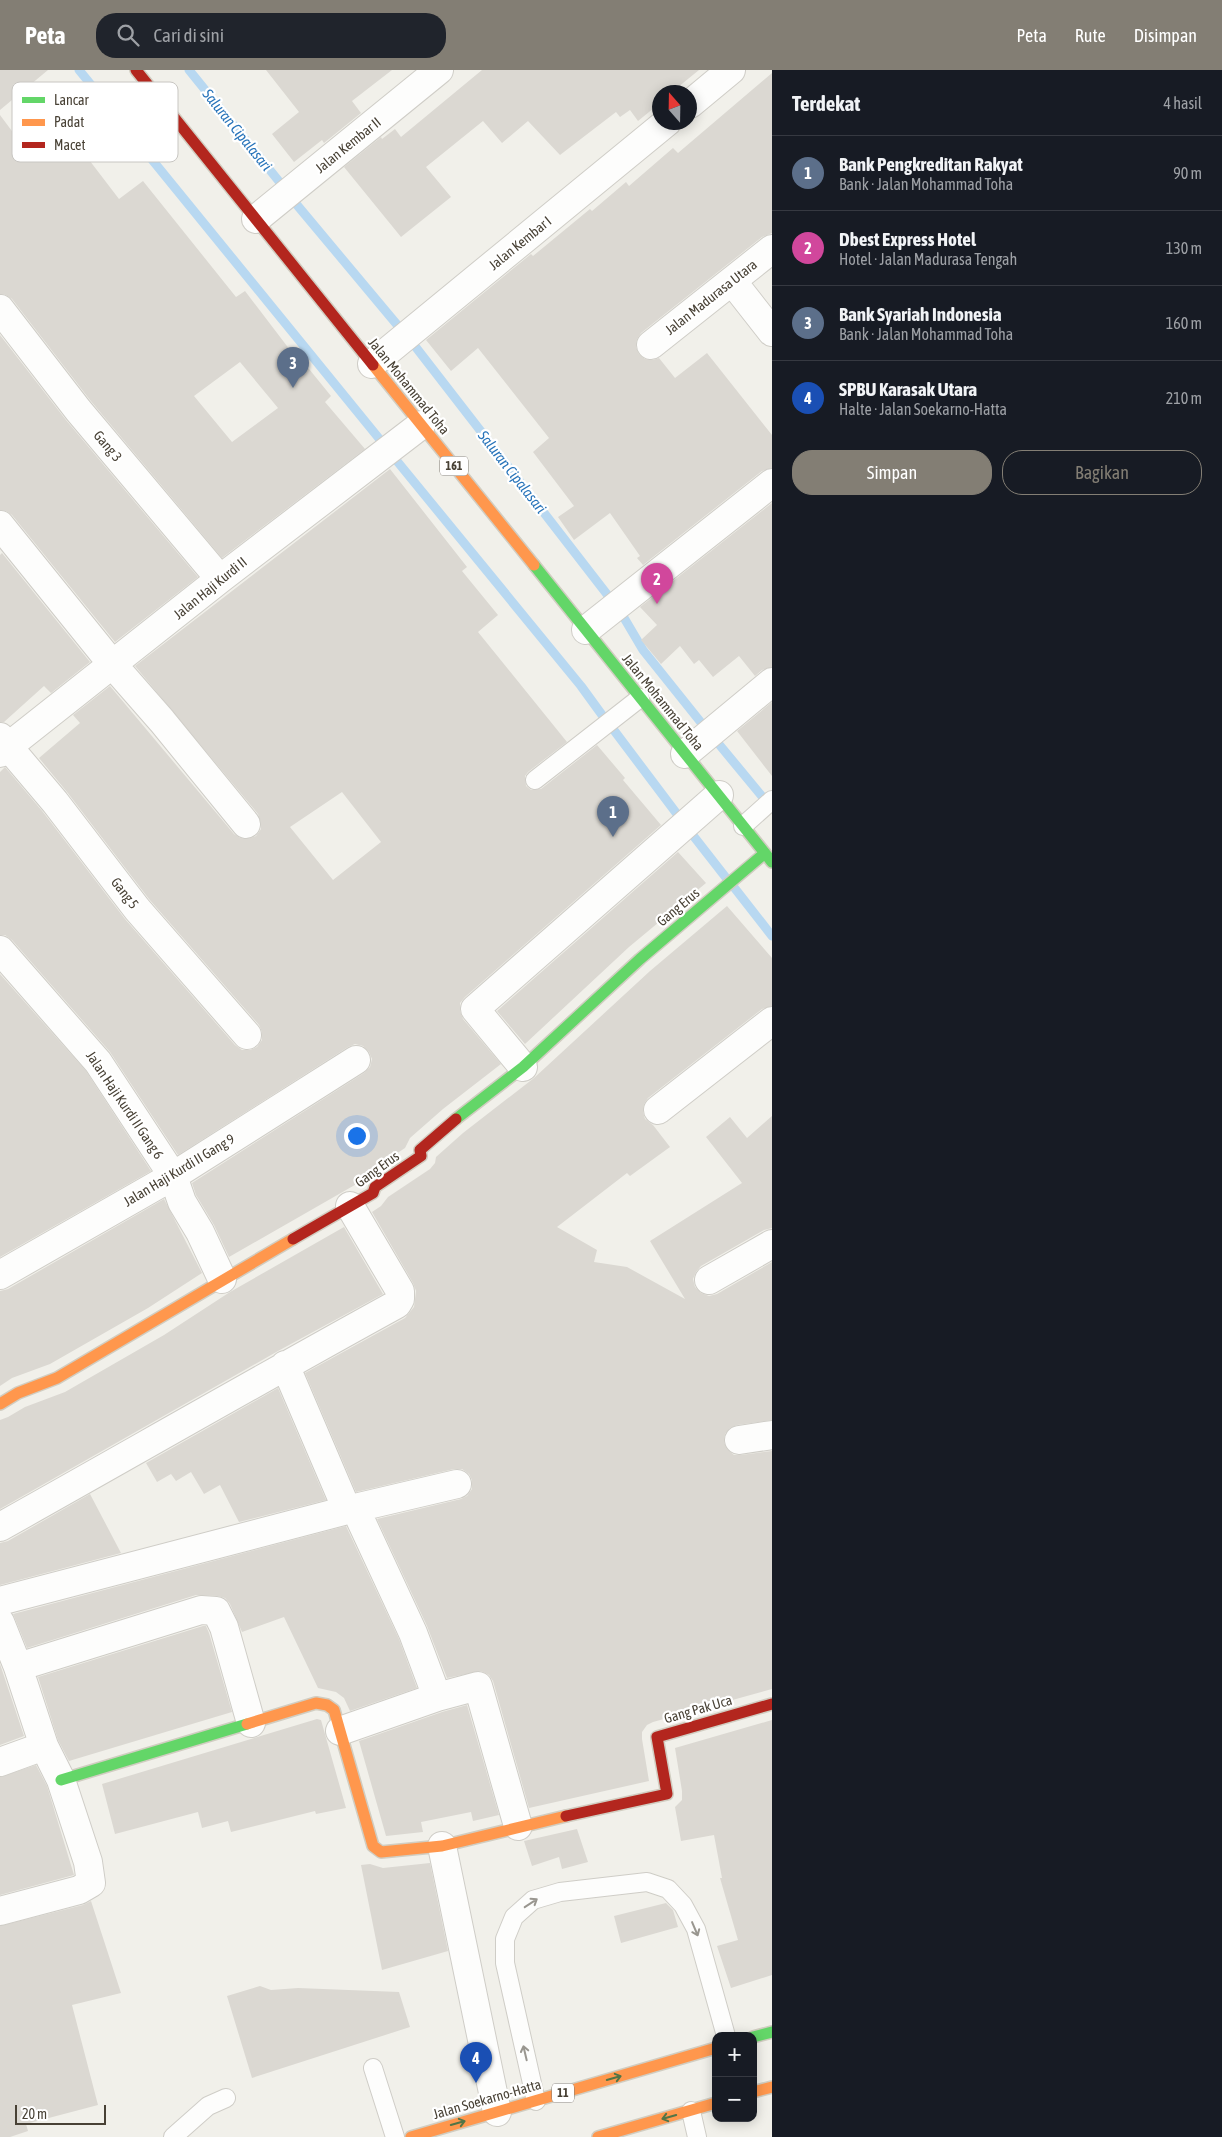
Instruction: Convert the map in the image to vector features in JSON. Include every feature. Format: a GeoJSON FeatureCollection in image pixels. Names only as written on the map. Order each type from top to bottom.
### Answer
{"type":"FeatureCollection","features":[{"type":"Feature","properties":{"kind":"main road","name":"Jalan Mohammad Toha"},"geometry":{"type":"LineString","coordinates":[[136,70],[146,82]]}},
{"type":"Feature","properties":{"kind":"main road","name":"Jalan Mohammad Toha"},"geometry":{"type":"LineString","coordinates":[[178,122],[768,857]]}},
{"type":"Feature","properties":{"kind":"main road","name":"Gang Erus"},"geometry":{"type":"LineString","coordinates":[[0,1404],[18,1394],[57,1378],[156,1321],[222,1279],[373,1193],[375,1187],[421,1156],[420,1150],[453,1121],[523,1067],[640,960],[768,857]]}},
{"type":"Feature","properties":{"kind":"main road"},"geometry":{"type":"LineString","coordinates":[[61,1780],[316,1703],[327,1705],[334,1710],[373,1846],[381,1852],[442,1846],[518,1826]]}},
{"type":"Feature","properties":{"kind":"main road","name":"Gang Pak Uca"},"geometry":{"type":"LineString","coordinates":[[518,1826],[580,1811],[667,1794],[657,1737],[772,1704]]}},
{"type":"Feature","properties":{"kind":"main road"},"geometry":{"type":"LineString","coordinates":[[757,2036],[772,2032]]}},
{"type":"Feature","properties":{"kind":"main road","name":"Jalan Soekarno-Hatta"},"geometry":{"type":"LineString","coordinates":[[411,2137],[712,2049]]}},
{"type":"Feature","properties":{"kind":"main road"},"geometry":{"type":"LineString","coordinates":[[757,2091],[772,2087]]}},
{"type":"Feature","properties":{"kind":"main road"},"geometry":{"type":"LineString","coordinates":[[598,2137],[643,2130],[712,2104]]}},
{"type":"Feature","properties":{"kind":"street","name":"Jalan Kembar II"},"geometry":{"type":"LineString","coordinates":[[256,219],[439,70]]}},
{"type":"Feature","properties":{"kind":"street"},"geometry":{"type":"LineString","coordinates":[[697,98],[731,70]]}},
{"type":"Feature","properties":{"kind":"street","name":"Jalan Kembar I"},"geometry":{"type":"LineString","coordinates":[[372,364],[657,130]]}},
{"type":"Feature","properties":{"kind":"street","name":"Jalan Madurasa Utara"},"geometry":{"type":"LineString","coordinates":[[651,345],[772,249]]}},
{"type":"Feature","properties":{"kind":"street"},"geometry":{"type":"LineString","coordinates":[[732,281],[772,332]]}},
{"type":"Feature","properties":{"kind":"street","name":"Gang 3"},"geometry":{"type":"LineString","coordinates":[[0,309],[78,410],[220,578]]}},
{"type":"Feature","properties":{"kind":"street","name":"Jalan Haji Kurdi II"},"geometry":{"type":"LineString","coordinates":[[3,745],[113,665],[220,578],[422,425]]}},
{"type":"Feature","properties":{"kind":"street"},"geometry":{"type":"LineString","coordinates":[[586,630],[772,482]]}},
{"type":"Feature","properties":{"kind":"street"},"geometry":{"type":"LineString","coordinates":[[0,525],[113,665],[162,721],[246,824]]}},
{"type":"Feature","properties":{"kind":"street"},"geometry":{"type":"LineString","coordinates":[[685,754],[772,682]]}},
{"type":"Feature","properties":{"kind":"street","name":"Gang 5"},"geometry":{"type":"LineString","coordinates":[[3,745],[55,802],[137,909],[247,1035]]}},
{"type":"Feature","properties":{"kind":"street"},"geometry":{"type":"LineString","coordinates":[[523,1067],[475,1009],[719,795]]}},
{"type":"Feature","properties":{"kind":"street","name":"Jalan Haji Kurdi II Gang 6"},"geometry":{"type":"LineString","coordinates":[[0,950],[98,1062],[173,1176],[182,1202],[200,1232],[222,1279]]}},
{"type":"Feature","properties":{"kind":"street"},"geometry":{"type":"LineString","coordinates":[[658,1110],[772,1021]]}},
{"type":"Feature","properties":{"kind":"street","name":"Jalan Haji Kurdi II Gang 9"},"geometry":{"type":"LineString","coordinates":[[0,1275],[173,1176],[356,1060]]}},
{"type":"Feature","properties":{"kind":"street"},"geometry":{"type":"LineString","coordinates":[[0,1527],[218,1405],[285,1365],[397,1304],[400,1299],[400,1291],[350,1206]]}},
{"type":"Feature","properties":{"kind":"street"},"geometry":{"type":"LineString","coordinates":[[709,1280],[772,1244]]}},
{"type":"Feature","properties":{"kind":"street"},"geometry":{"type":"LineString","coordinates":[[285,1365],[351,1509],[413,1633],[437,1697]]}},
{"type":"Feature","properties":{"kind":"street"},"geometry":{"type":"LineString","coordinates":[[739,1440],[772,1435]]}},
{"type":"Feature","properties":{"kind":"street"},"geometry":{"type":"LineString","coordinates":[[0,1601],[351,1509],[457,1484]]}},
{"type":"Feature","properties":{"kind":"street"},"geometry":{"type":"LineString","coordinates":[[18,1666],[202,1610],[216,1611],[224,1627],[251,1722]]}},
{"type":"Feature","properties":{"kind":"street"},"geometry":{"type":"LineString","coordinates":[[0,1911],[79,1890],[91,1883],[88,1862],[61,1780],[44,1746],[18,1666],[1,1630]]}},
{"type":"Feature","properties":{"kind":"street"},"geometry":{"type":"LineString","coordinates":[[340,1732],[437,1697],[476,1686],[479,1687],[518,1826]]}},
{"type":"Feature","properties":{"kind":"street"},"geometry":{"type":"LineString","coordinates":[[0,1762],[44,1746]]}},
{"type":"Feature","properties":{"kind":"street"},"geometry":{"type":"LineString","coordinates":[[442,1846],[497,2112]]}},
{"type":"Feature","properties":{"kind":"lane"},"geometry":{"type":"LineString","coordinates":[[535,780],[640,698]]}},
{"type":"Feature","properties":{"kind":"lane"},"geometry":{"type":"LineString","coordinates":[[743,826],[772,800]]}},
{"type":"Feature","properties":{"kind":"lane"},"geometry":{"type":"LineString","coordinates":[[536,2100],[505,1963],[505,1939],[514,1917],[533,1900],[560,1892],[647,1882],[668,1889],[682,1905],[696,1929],[725,2032]]}},
{"type":"Feature","properties":{"kind":"lane"},"geometry":{"type":"LineString","coordinates":[[373,2068],[395,2137]]}},
{"type":"Feature","properties":{"kind":"lane"},"geometry":{"type":"LineString","coordinates":[[173,2137],[208,2106],[226,2098]]}},
{"type":"Feature","properties":{"kind":"lane"},"geometry":{"type":"LineString","coordinates":[[691,2111],[697,2137]]}},
{"type":"Feature","properties":{"kind":"building"},"geometry":{"type":"Polygon","coordinates":[[[0,70],[48,70],[34,82],[12,82],[12,100],[0,110],[0,70]]]}},
{"type":"Feature","properties":{"kind":"building"},"geometry":{"type":"Polygon","coordinates":[[[266,70],[392,70],[352,101],[361,113],[324,143],[322,140],[294,162],[272,134],[299,112],[266,70]]]}},
{"type":"Feature","properties":{"kind":"building"},"geometry":{"type":"Polygon","coordinates":[[[482,70],[699,70],[681,85],[652,85],[652,110],[638,121],[630,110],[620,117],[616,112],[560,155],[528,121],[502,143],[483,121],[426,167],[451,197],[401,237],[344,167],[381,137],[382,139],[395,129],[401,137],[482,70]]]}},
{"type":"Feature","properties":{"kind":"building"},"geometry":{"type":"Polygon","coordinates":[[[772,73],[772,233],[762,237],[641,333],[637,339],[636,347],[639,354],[645,359],[653,360],[659,358],[675,378],[707,353],[772,435],[772,468],[762,471],[643,565],[637,558],[640,556],[610,513],[574,540],[558,517],[574,506],[533,452],[549,438],[478,348],[451,371],[426,340],[531,254],[533,256],[590,209],[592,211],[626,182],[629,186],[673,148],[678,153],[772,73]]]}},
{"type":"Feature","properties":{"kind":"building"},"geometry":{"type":"Polygon","coordinates":[[[0,115],[12,131],[12,162],[91,162],[119,199],[143,181],[236,297],[245,291],[290,350],[292,348],[331,396],[325,402],[365,449],[222,558],[90,400],[12,299],[0,294],[0,115]],[[240,362],[194,396],[232,442],[278,408],[240,362]]]}},
{"type":"Feature","properties":{"kind":"building"},"geometry":{"type":"Polygon","coordinates":[[[0,335],[66,420],[198,577],[115,642],[12,515],[0,510],[0,335]]]}},
{"type":"Feature","properties":{"kind":"building"},"geometry":{"type":"Polygon","coordinates":[[[390,469],[467,567],[462,571],[498,615],[478,632],[567,742],[528,772],[525,776],[526,786],[531,790],[541,789],[597,745],[625,778],[623,780],[661,825],[460,1003],[463,1019],[501,1064],[443,1109],[410,1138],[405,1148],[366,1174],[360,1182],[229,1257],[214,1225],[196,1195],[192,1183],[364,1073],[370,1067],[372,1059],[369,1052],[363,1046],[355,1044],[348,1047],[178,1155],[110,1052],[12,940],[5,935],[0,935],[0,772],[5,767],[43,812],[125,919],[235,1045],[242,1050],[250,1050],[257,1047],[262,1040],[262,1032],[259,1025],[149,899],[39,758],[80,723],[73,715],[110,686],[234,834],[240,838],[248,839],[256,836],[261,829],[258,814],[135,666],[390,469]],[[342,792],[290,827],[333,880],[381,842],[342,792]]]}},
{"type":"Feature","properties":{"kind":"building"},"geometry":{"type":"Polygon","coordinates":[[[772,503],[772,667],[762,670],[755,676],[739,656],[713,677],[699,660],[694,664],[680,646],[661,664],[641,640],[657,625],[640,607],[772,503]]]}},
{"type":"Feature","properties":{"kind":"building"},"geometry":{"type":"Polygon","coordinates":[[[2,553],[90,662],[51,693],[44,686],[4,722],[0,722],[0,555],[2,553]]]}},
{"type":"Feature","properties":{"kind":"building"},"geometry":{"type":"Polygon","coordinates":[[[772,702],[772,776],[737,731],[772,702]]]}},
{"type":"Feature","properties":{"kind":"building"},"geometry":{"type":"Polygon","coordinates":[[[678,852],[706,883],[629,947],[525,1044],[497,1011],[678,852]]]}},
{"type":"Feature","properties":{"kind":"building"},"geometry":{"type":"Polygon","coordinates":[[[727,906],[772,958],[772,1006],[762,1009],[648,1098],[644,1104],[643,1112],[645,1119],[653,1125],[670,1147],[630,1176],[627,1173],[557,1227],[597,1250],[594,1262],[627,1267],[685,1299],[650,1241],[742,1183],[706,1137],[730,1117],[747,1138],[772,1116],[772,1228],[764,1230],[701,1266],[693,1279],[695,1287],[701,1293],[709,1296],[717,1294],[772,1262],[772,1420],[737,1425],[730,1428],[725,1434],[724,1442],[727,1449],[734,1455],[772,1451],[772,1689],[647,1725],[642,1732],[642,1739],[649,1781],[529,1808],[493,1681],[489,1675],[481,1671],[447,1678],[427,1626],[377,1519],[461,1499],[467,1496],[472,1489],[472,1480],[469,1474],[462,1469],[454,1469],[356,1492],[305,1373],[405,1318],[414,1307],[416,1291],[413,1283],[372,1212],[381,1206],[388,1197],[430,1169],[435,1163],[436,1157],[463,1133],[534,1078],[650,971],[727,906]]]}},
{"type":"Feature","properties":{"kind":"building"},"geometry":{"type":"Polygon","coordinates":[[[0,974],[86,1071],[151,1171],[0,1257],[0,974]]]}},
{"type":"Feature","properties":{"kind":"building"},"geometry":{"type":"Polygon","coordinates":[[[164,1199],[202,1273],[148,1308],[50,1364],[12,1378],[0,1386],[0,1291],[8,1289],[164,1199]]]}},
{"type":"Feature","properties":{"kind":"building"},"geometry":{"type":"Polygon","coordinates":[[[344,1227],[383,1294],[278,1351],[0,1509],[0,1420],[25,1407],[65,1392],[164,1335],[230,1292],[344,1227]]]}},
{"type":"Feature","properties":{"kind":"building"},"geometry":{"type":"Polygon","coordinates":[[[278,1388],[326,1500],[239,1522],[220,1485],[204,1494],[191,1472],[176,1481],[171,1474],[157,1482],[146,1463],[278,1388]]]}},
{"type":"Feature","properties":{"kind":"building"},"geometry":{"type":"Polygon","coordinates":[[[90,1494],[121,1553],[0,1585],[0,1543],[8,1541],[90,1494]]]}},
{"type":"Feature","properties":{"kind":"building"},"geometry":{"type":"Polygon","coordinates":[[[346,1526],[399,1639],[417,1688],[350,1711],[344,1698],[336,1692],[318,1688],[284,1617],[242,1632],[230,1604],[225,1598],[196,1595],[27,1648],[13,1614],[346,1526]]]}},
{"type":"Feature","properties":{"kind":"building"},"geometry":{"type":"Polygon","coordinates":[[[206,1626],[209,1633],[232,1712],[69,1761],[58,1740],[38,1677],[206,1626]]]}},
{"type":"Feature","properties":{"kind":"building"},"geometry":{"type":"Polygon","coordinates":[[[0,1664],[24,1736],[0,1745],[0,1664]]]}},
{"type":"Feature","properties":{"kind":"building"},"geometry":{"type":"Polygon","coordinates":[[[467,1705],[499,1815],[473,1821],[471,1812],[421,1822],[423,1832],[386,1836],[359,1741],[467,1705]]]}},
{"type":"Feature","properties":{"kind":"building"},"geometry":{"type":"Polygon","coordinates":[[[317,1719],[321,1720],[346,1808],[316,1814],[315,1811],[231,1832],[228,1821],[202,1828],[198,1812],[115,1834],[102,1784],[317,1719]]]}},
{"type":"Feature","properties":{"kind":"building"},"geometry":{"type":"Polygon","coordinates":[[[772,1720],[772,1975],[731,1988],[717,1946],[738,1940],[720,1878],[722,1878],[714,1835],[681,1841],[675,1807],[682,1800],[682,1791],[675,1748],[772,1720]]]}},
{"type":"Feature","properties":{"kind":"building"},"geometry":{"type":"Polygon","coordinates":[[[36,1765],[47,1786],[74,1875],[0,1895],[0,1777],[36,1765]]]}},
{"type":"Feature","properties":{"kind":"building"},"geometry":{"type":"Polygon","coordinates":[[[577,1829],[588,1862],[562,1869],[559,1857],[532,1866],[524,1841],[577,1829]]]}},
{"type":"Feature","properties":{"kind":"building"},"geometry":{"type":"Polygon","coordinates":[[[430,1863],[448,1951],[382,1970],[361,1865],[370,1864],[383,1868],[430,1863]]]}},
{"type":"Feature","properties":{"kind":"building"},"geometry":{"type":"Polygon","coordinates":[[[91,1901],[121,1993],[72,2005],[98,2105],[26,2124],[28,2131],[10,2137],[0,2137],[0,1926],[83,1905],[91,1901]]]}},
{"type":"Feature","properties":{"kind":"building"},"geometry":{"type":"Polygon","coordinates":[[[666,1903],[673,1910],[678,1927],[621,1943],[614,1916],[666,1903]]]}},
{"type":"Feature","properties":{"kind":"building"},"geometry":{"type":"Polygon","coordinates":[[[260,1986],[271,1990],[298,1988],[399,1992],[410,2027],[252,2078],[227,1996],[260,1986]]]}},
{"type":"Feature","properties":{"kind":"waterway"},"geometry":{"type":"LineString","coordinates":[[79,70],[89,82]]}},
{"type":"Feature","properties":{"kind":"waterway","name":"Saluran Cipalasari"},"geometry":{"type":"LineString","coordinates":[[189,70],[286,190]]}},
{"type":"Feature","properties":{"kind":"waterway"},"geometry":{"type":"LineString","coordinates":[[154,162],[386,447]]}},
{"type":"Feature","properties":{"kind":"waterway","name":"Saluran Cipalasari"},"geometry":{"type":"LineString","coordinates":[[292,199],[404,333]]}},
{"type":"Feature","properties":{"kind":"waterway","name":"Saluran Cipalasari"},"geometry":{"type":"LineString","coordinates":[[411,341],[613,602]]}},
{"type":"Feature","properties":{"kind":"waterway"},"geometry":{"type":"LineString","coordinates":[[392,455],[581,686],[605,719]]}},
{"type":"Feature","properties":{"kind":"waterway","name":"Saluran Cipalasari"},"geometry":{"type":"LineString","coordinates":[[620,611],[643,650],[707,730]]}},
{"type":"Feature","properties":{"kind":"waterway"},"geometry":{"type":"LineString","coordinates":[[613,729],[683,822]]}},
{"type":"Feature","properties":{"kind":"waterway","name":"Saluran Cipalasari"},"geometry":{"type":"LineString","coordinates":[[713,737],[765,800]]}},
{"type":"Feature","properties":{"kind":"waterway"},"geometry":{"type":"LineString","coordinates":[[688,829],[727,879]]}},
{"type":"Feature","properties":{"kind":"waterway"},"geometry":{"type":"LineString","coordinates":[[733,886],[772,936]]}},
{"type":"Feature","properties":{"kind":"traffic: fast"},"geometry":{"type":"LineString","coordinates":[[534,565],[772,862]]}},
{"type":"Feature","properties":{"kind":"traffic: fast"},"geometry":{"type":"LineString","coordinates":[[456,1119],[523,1067],[640,959],[765,853]]}},
{"type":"Feature","properties":{"kind":"traffic: fast"},"geometry":{"type":"LineString","coordinates":[[61,1780],[247,1724]]}},
{"type":"Feature","properties":{"kind":"traffic: fast"},"geometry":{"type":"LineString","coordinates":[[757,2036],[772,2032]]}},
{"type":"Feature","properties":{"kind":"traffic: slow"},"geometry":{"type":"LineString","coordinates":[[373,365],[534,565]]}},
{"type":"Feature","properties":{"kind":"traffic: slow"},"geometry":{"type":"LineString","coordinates":[[0,1404],[18,1393],[57,1378],[293,1239]]}},
{"type":"Feature","properties":{"kind":"traffic: slow"},"geometry":{"type":"LineString","coordinates":[[247,1724],[316,1703],[327,1705],[334,1710],[373,1846],[381,1852],[442,1846],[566,1816]]}},
{"type":"Feature","properties":{"kind":"traffic: slow"},"geometry":{"type":"LineString","coordinates":[[411,2137],[712,2049]]}},
{"type":"Feature","properties":{"kind":"traffic: slow"},"geometry":{"type":"LineString","coordinates":[[757,2091],[772,2087]]}},
{"type":"Feature","properties":{"kind":"traffic: slow"},"geometry":{"type":"LineString","coordinates":[[598,2137],[712,2104]]}},
{"type":"Feature","properties":{"kind":"traffic: jam"},"geometry":{"type":"LineString","coordinates":[[136,70],[146,82]]}},
{"type":"Feature","properties":{"kind":"traffic: jam"},"geometry":{"type":"LineString","coordinates":[[178,122],[373,365]]}},
{"type":"Feature","properties":{"kind":"traffic: jam"},"geometry":{"type":"LineString","coordinates":[[293,1239],[373,1193],[375,1187],[421,1156],[420,1150],[456,1119]]}},
{"type":"Feature","properties":{"kind":"traffic: jam"},"geometry":{"type":"LineString","coordinates":[[566,1816],[667,1794],[657,1737],[772,1704]]}},
{"type":"Feature","properties":{"kind":"place","name":"Bank Syariah Indonesia"},"geometry":{"type":"Point","coordinates":[293,388]}},
{"type":"Feature","properties":{"kind":"place","name":"Dbest Express Hotel"},"geometry":{"type":"Point","coordinates":[657,604]}},
{"type":"Feature","properties":{"kind":"place","name":"Bank Pengkreditan Rakyat"},"geometry":{"type":"Point","coordinates":[613,837]}},
{"type":"Feature","properties":{"kind":"place","name":"SPBU Karasak Utara"},"geometry":{"type":"Point","coordinates":[476,2083]}}]}
